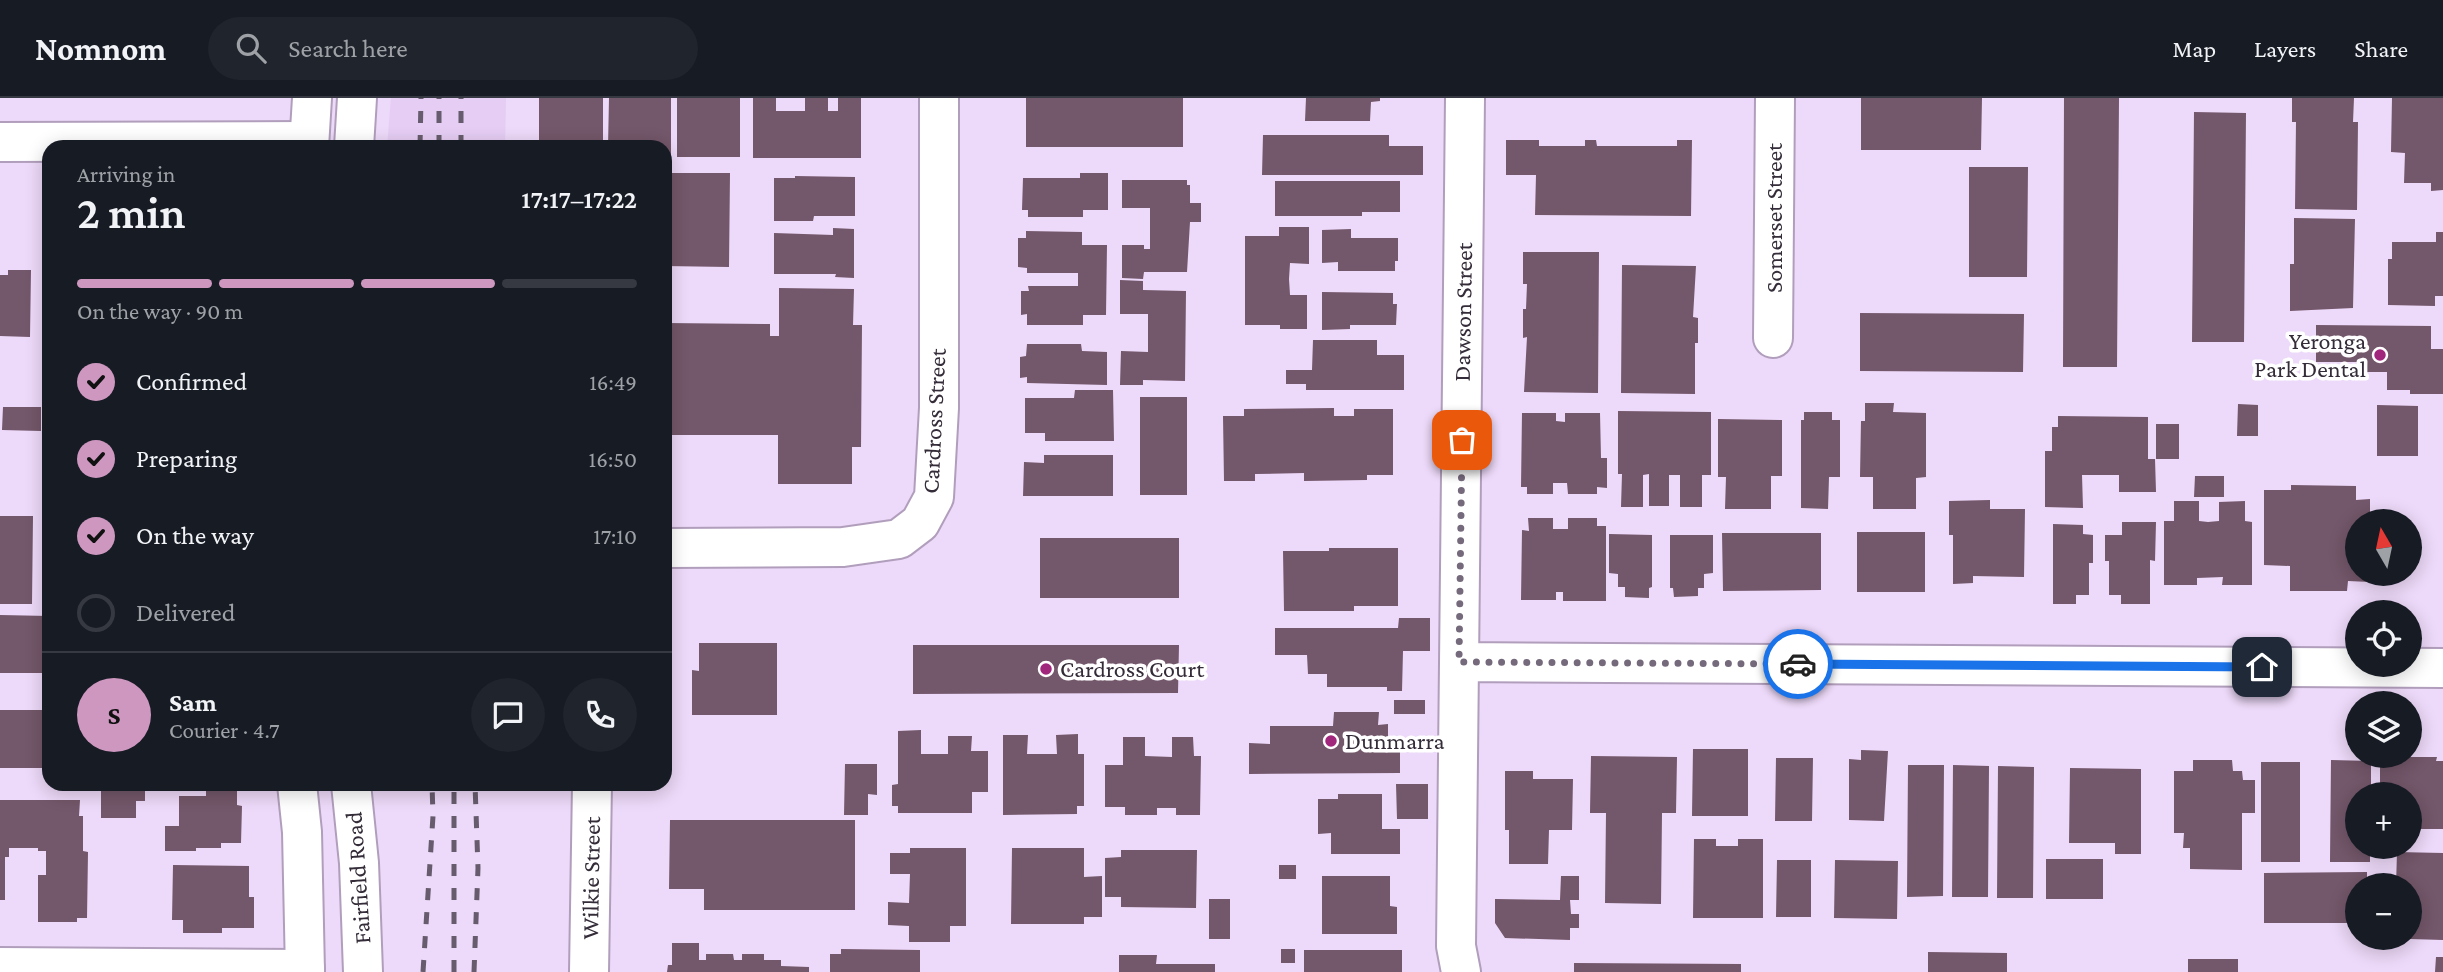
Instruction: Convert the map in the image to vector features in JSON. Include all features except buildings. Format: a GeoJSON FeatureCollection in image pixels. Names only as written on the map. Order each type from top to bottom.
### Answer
{"type":"FeatureCollection","features":[{"type":"Feature","properties":{"kind":"street"},"geometry":{"type":"LineString","coordinates":[[309,140],[312,98]]}},
{"type":"Feature","properties":{"kind":"street"},"geometry":{"type":"LineString","coordinates":[[354,140],[357,98]]}},
{"type":"Feature","properties":{"kind":"street","name":"Cardross Street"},"geometry":{"type":"LineString","coordinates":[[672,548],[843,547],[899,539],[920,523],[934,497],[939,408],[940,98]]}},
{"type":"Feature","properties":{"kind":"street","name":"Dawson Street"},"geometry":{"type":"LineString","coordinates":[[1459,959],[1465,98]]}},
{"type":"Feature","properties":{"kind":"street","name":"Somerset Street"},"geometry":{"type":"LineString","coordinates":[[1773,338],[1775,98]]}},
{"type":"Feature","properties":{"kind":"street"},"geometry":{"type":"LineString","coordinates":[[0,142],[42,142]]}},
{"type":"Feature","properties":{"kind":"street"},"geometry":{"type":"LineString","coordinates":[[1459,662],[2443,668]]}},
{"type":"Feature","properties":{"kind":"street"},"geometry":{"type":"LineString","coordinates":[[0,967],[305,970],[302,832],[298,791]]}},
{"type":"Feature","properties":{"kind":"street","name":"Fairfield Road"},"geometry":{"type":"LineString","coordinates":[[352,791],[359,863],[363,972]]}},
{"type":"Feature","properties":{"kind":"street","name":"Wilkie Street"},"geometry":{"type":"LineString","coordinates":[[589,972],[592,791]]}},
{"type":"Feature","properties":{"kind":"shaded area"},"geometry":{"type":"Polygon","coordinates":[[[391,98],[506,98],[505,140],[388,140],[391,98]]]}},
{"type":"Feature","properties":{"kind":"railway"},"geometry":{"type":"LineString","coordinates":[[420,140],[421,98]]}},
{"type":"Feature","properties":{"kind":"railway"},"geometry":{"type":"LineString","coordinates":[[439,98],[439,140]]}},
{"type":"Feature","properties":{"kind":"railway"},"geometry":{"type":"LineString","coordinates":[[461,98],[461,140]]}},
{"type":"Feature","properties":{"kind":"railway"},"geometry":{"type":"LineString","coordinates":[[423,972],[432,791]]}},
{"type":"Feature","properties":{"kind":"railway"},"geometry":{"type":"LineString","coordinates":[[454,791],[454,972]]}},
{"type":"Feature","properties":{"kind":"railway"},"geometry":{"type":"LineString","coordinates":[[474,972],[478,868],[475,791]]}},
{"type":"Feature","properties":{"kind":"way so far"},"geometry":{"type":"LineString","coordinates":[[1462,440],[1459,662],[1798,664]]}},
{"type":"Feature","properties":{"kind":"place","name":"Yeronga Park Dental"},"geometry":{"type":"Point","coordinates":[2380,355]}},
{"type":"Feature","properties":{"kind":"place","name":"Cardross Court"},"geometry":{"type":"Point","coordinates":[1046,669]}},
{"type":"Feature","properties":{"kind":"place","name":"Dunmarra"},"geometry":{"type":"Point","coordinates":[1331,741]}},
{"type":"Feature","properties":{"kind":"route"},"geometry":{"type":"LineString","coordinates":[[1798,664],[2262,667]]}}]}
